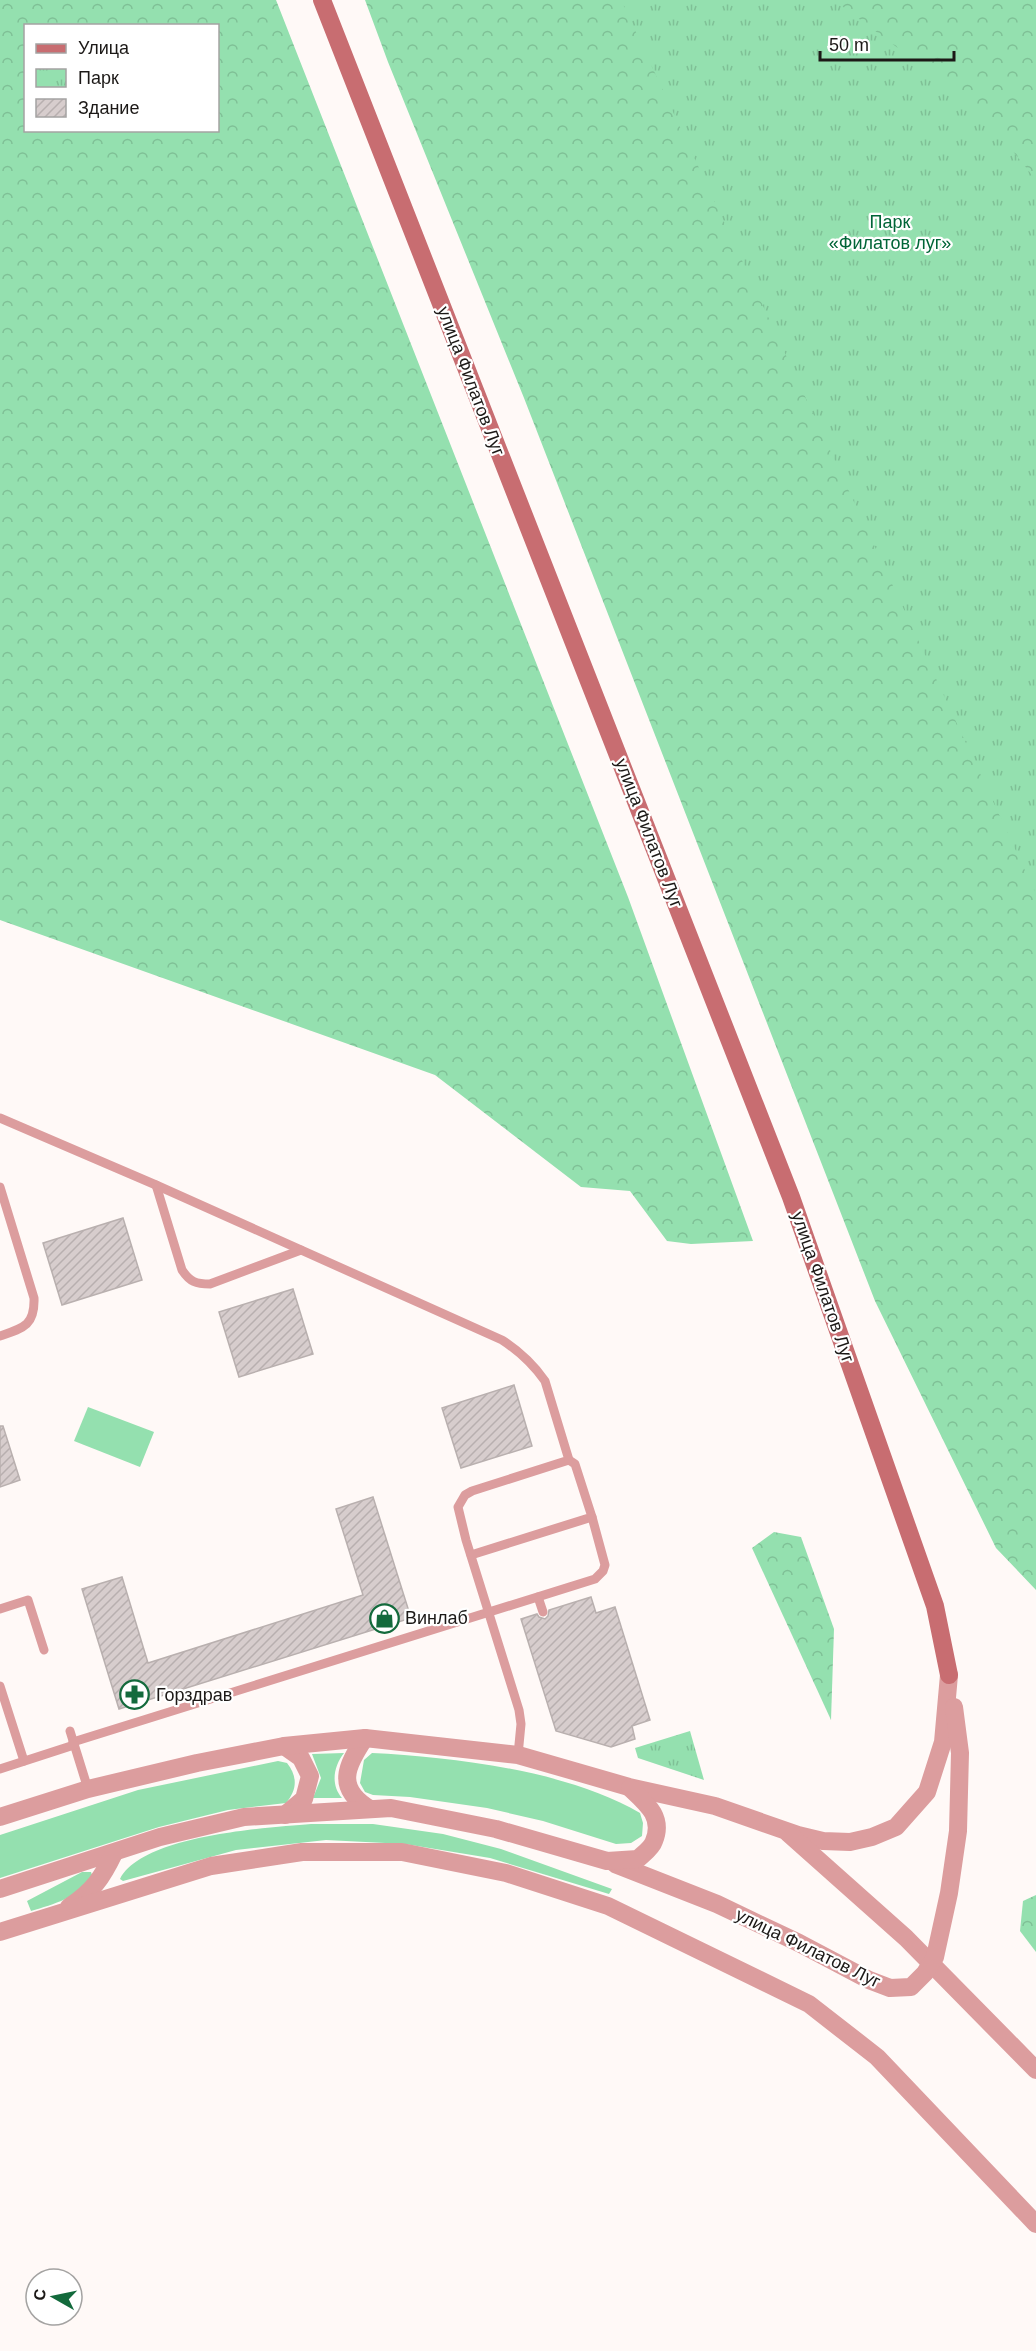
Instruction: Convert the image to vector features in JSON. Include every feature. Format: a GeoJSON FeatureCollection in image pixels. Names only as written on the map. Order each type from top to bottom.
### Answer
{"type":"FeatureCollection","features":[{"type":"Feature","properties":{"kind":"street","name":"улица Филатов Луг"},"geometry":{"type":"LineString","coordinates":[[322,0],[791,1197],[935,1606],[950,1675],[960,1753],[958,1831],[950,1893],[935,1957],[925,1973],[911,1987],[890,1988],[868,1980],[799,1943],[717,1904],[608,1861]]}},
{"type":"Feature","properties":{"kind":"street","name":"улица Филатов Луг"},"geometry":{"type":"LineString","coordinates":[[0,1817],[88,1789],[197,1762],[284,1746],[365,1738],[518,1755],[629,1787],[715,1806],[823,1841],[850,1842],[872,1837],[896,1827],[927,1792],[943,1742],[950,1675]]}},
{"type":"Feature","properties":{"kind":"street"},"geometry":{"type":"LineString","coordinates":[[365,1738],[349,1761],[347,1781],[356,1801],[370,1809]]}},
{"type":"Feature","properties":{"kind":"street"},"geometry":{"type":"LineString","coordinates":[[284,1746],[301,1758],[310,1776],[304,1799],[285,1815]]}},
{"type":"Feature","properties":{"kind":"street"},"geometry":{"type":"LineString","coordinates":[[0,1889],[160,1838],[244,1817],[391,1808],[496,1828],[608,1861],[638,1859],[654,1843],[656,1823],[652,1808],[629,1787]]}},
{"type":"Feature","properties":{"kind":"street"},"geometry":{"type":"LineString","coordinates":[[784,1830],[906,1938],[1036,2070]]}},
{"type":"Feature","properties":{"kind":"street"},"geometry":{"type":"LineString","coordinates":[[0,1932],[211,1866],[302,1852],[402,1852],[506,1873],[608,1906],[809,2004],[877,2057],[1036,2224]]}},
{"type":"Feature","properties":{"kind":"street"},"geometry":{"type":"LineString","coordinates":[[54,1916],[80,1900],[102,1879],[114,1853]]}},
{"type":"Feature","properties":{"kind":"lane"},"geometry":{"type":"LineString","coordinates":[[0,1118],[156,1185],[502,1340],[515,1349],[525,1357],[544,1381],[569,1460],[575,1464],[604,1557],[603,1571],[595,1579],[0,1768]]}},
{"type":"Feature","properties":{"kind":"lane"},"geometry":{"type":"LineString","coordinates":[[156,1185],[182,1270],[188,1279],[198,1284],[210,1284],[301,1250]]}},
{"type":"Feature","properties":{"kind":"lane"},"geometry":{"type":"LineString","coordinates":[[0,1186],[34,1298],[34,1312],[26,1326],[0,1336]]}},
{"type":"Feature","properties":{"kind":"lane"},"geometry":{"type":"LineString","coordinates":[[518,1755],[520,1717],[458,1515],[459,1504],[465,1495],[472,1491],[569,1460]]}},
{"type":"Feature","properties":{"kind":"lane"},"geometry":{"type":"LineString","coordinates":[[471,1555],[592,1517]]}},
{"type":"Feature","properties":{"kind":"lane"},"geometry":{"type":"LineString","coordinates":[[538,1597],[543,1612]]}},
{"type":"Feature","properties":{"kind":"lane"},"geometry":{"type":"LineString","coordinates":[[0,1609],[28,1600],[44,1650]]}},
{"type":"Feature","properties":{"kind":"lane"},"geometry":{"type":"LineString","coordinates":[[0,1686],[24,1761]]}},
{"type":"Feature","properties":{"kind":"lane"},"geometry":{"type":"LineString","coordinates":[[0,1723],[11,1719]]}},
{"type":"Feature","properties":{"kind":"lane"},"geometry":{"type":"LineString","coordinates":[[70,1731],[88,1789]]}},
{"type":"Feature","properties":{"kind":"green space"},"geometry":{"type":"Polygon","coordinates":[[[0,0],[276,0],[628,897],[753,1241],[691,1244],[667,1241],[630,1191],[581,1187],[435,1075],[0,920],[0,0]]]}},
{"type":"Feature","properties":{"kind":"green space"},"geometry":{"type":"Polygon","coordinates":[[[365,0],[1036,0],[1036,1590],[996,1548],[875,1301],[524,398],[365,0]]]}},
{"type":"Feature","properties":{"kind":"green space","name":"Парк «Филатов луг»"},"geometry":{"type":"Polygon","coordinates":[[[621,0],[834,0],[979,109],[1036,180],[1036,894],[621,0]]]}},
{"type":"Feature","properties":{"kind":"green space"},"geometry":{"type":"Polygon","coordinates":[[[88,1407],[154,1432],[140,1467],[74,1441],[88,1407]]]}},
{"type":"Feature","properties":{"kind":"green space"},"geometry":{"type":"Polygon","coordinates":[[[774,1532],[801,1537],[834,1629],[831,1720],[752,1548],[774,1532]]]}},
{"type":"Feature","properties":{"kind":"green space"},"geometry":{"type":"Polygon","coordinates":[[[690,1731],[704,1780],[638,1758],[635,1748],[690,1731]]]}},
{"type":"Feature","properties":{"kind":"green space"},"geometry":{"type":"Polygon","coordinates":[[[344,1753],[335,1775],[336,1787],[342,1798],[313,1798],[321,1778],[312,1754],[344,1753]]]}},
{"type":"Feature","properties":{"kind":"green space"},"geometry":{"type":"Polygon","coordinates":[[[372,1753],[474,1763],[580,1786],[640,1813],[643,1823],[642,1836],[631,1843],[616,1844],[543,1821],[487,1808],[410,1797],[373,1795],[365,1792],[360,1783],[364,1760],[372,1753]]]}},
{"type":"Feature","properties":{"kind":"green space"},"geometry":{"type":"Polygon","coordinates":[[[278,1761],[287,1763],[291,1768],[295,1783],[286,1803],[228,1810],[159,1827],[0,1878],[0,1835],[138,1790],[278,1761]]]}},
{"type":"Feature","properties":{"kind":"green space"},"geometry":{"type":"Polygon","coordinates":[[[311,1824],[373,1824],[443,1834],[501,1849],[612,1889],[609,1894],[490,1858],[405,1844],[326,1840],[236,1850],[123,1881],[120,1879],[133,1864],[153,1852],[178,1843],[236,1832],[311,1824]]]}},
{"type":"Feature","properties":{"kind":"green space"},"geometry":{"type":"Polygon","coordinates":[[[82,1872],[91,1872],[92,1875],[87,1883],[73,1895],[31,1911],[27,1901],[82,1872]]]}},
{"type":"Feature","properties":{"kind":"green space"},"geometry":{"type":"Polygon","coordinates":[[[1036,1895],[1036,1952],[1020,1931],[1023,1901],[1036,1895]]]}},
{"type":"Feature","properties":{"kind":"building"},"geometry":{"type":"Polygon","coordinates":[[[123,1218],[142,1280],[62,1305],[43,1243],[123,1218]]]}},
{"type":"Feature","properties":{"kind":"building"},"geometry":{"type":"Polygon","coordinates":[[[293,1289],[313,1354],[239,1377],[219,1312],[293,1289]]]}},
{"type":"Feature","properties":{"kind":"building"},"geometry":{"type":"Polygon","coordinates":[[[514,1385],[532,1446],[461,1468],[442,1408],[514,1385]]]}},
{"type":"Feature","properties":{"kind":"building"},"geometry":{"type":"Polygon","coordinates":[[[0,1426],[3,1426],[20,1480],[0,1487],[0,1426]]]}},
{"type":"Feature","properties":{"kind":"building"},"geometry":{"type":"Polygon","coordinates":[[[373,1497],[411,1618],[119,1709],[82,1589],[122,1577],[148,1663],[363,1595],[336,1509],[373,1497]]]}},
{"type":"Feature","properties":{"kind":"building"},"geometry":{"type":"Polygon","coordinates":[[[591,1597],[596,1613],[615,1607],[650,1720],[632,1726],[635,1739],[611,1747],[556,1731],[521,1619],[537,1614],[545,1619],[549,1610],[591,1597]]]}},
{"type":"Feature","properties":{"kind":"place","name":"Винлаб"},"geometry":{"type":"Point","coordinates":[384,1618]}},
{"type":"Feature","properties":{"kind":"place","name":"Горздрав"},"geometry":{"type":"Point","coordinates":[135,1695]}}]}
